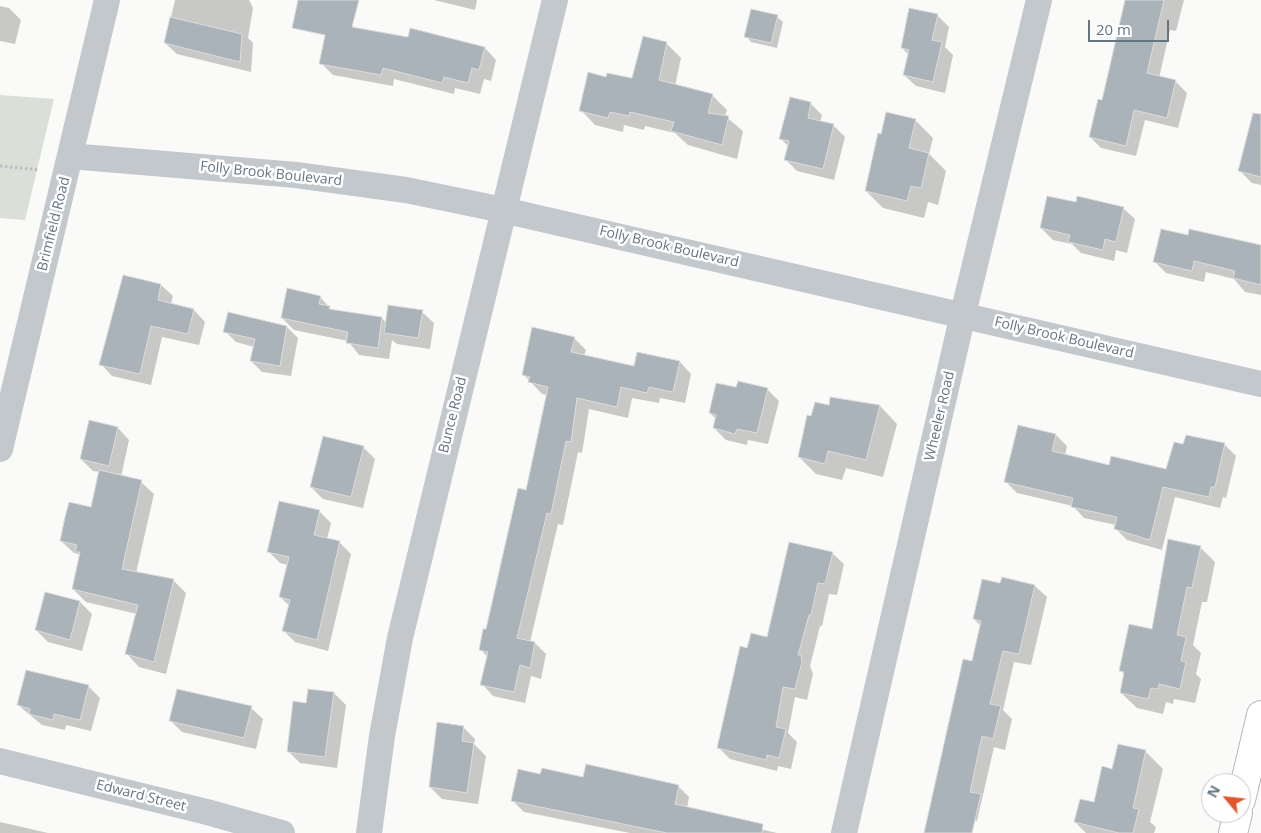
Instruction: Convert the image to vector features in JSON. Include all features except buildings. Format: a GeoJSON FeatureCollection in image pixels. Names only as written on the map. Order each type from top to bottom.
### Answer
{"type":"FeatureCollection","features":[{"type":"Feature","properties":{"kind":"main road"},"geometry":{"type":"LineString","coordinates":[[1247,773],[1261,715]]}},
{"type":"Feature","properties":{"kind":"street","name":"Brimfield Road"},"geometry":{"type":"LineString","coordinates":[[0,449],[107,0]]}},
{"type":"Feature","properties":{"kind":"street","name":"Bunce Road"},"geometry":{"type":"LineString","coordinates":[[369,833],[382,736],[398,647],[554,0]]}},
{"type":"Feature","properties":{"kind":"street","name":"Wheeler Road"},"geometry":{"type":"LineString","coordinates":[[844,833],[963,314],[1038,0]]}},
{"type":"Feature","properties":{"kind":"street","name":"Folly Brook Boulevard"},"geometry":{"type":"LineString","coordinates":[[68,165],[296,175],[406,190],[503,210],[963,314],[1261,384]]}},
{"type":"Feature","properties":{"kind":"street","name":"Edward Street"},"geometry":{"type":"LineString","coordinates":[[0,761],[207,812],[282,833]]}},
{"type":"Feature","properties":{"kind":"path"},"geometry":{"type":"LineString","coordinates":[[0,166],[68,165]]}},
{"type":"Feature","properties":{"kind":"shaded area"},"geometry":{"type":"Polygon","coordinates":[[[0,95],[54,99],[25,220],[0,218],[0,95]]]}}]}
